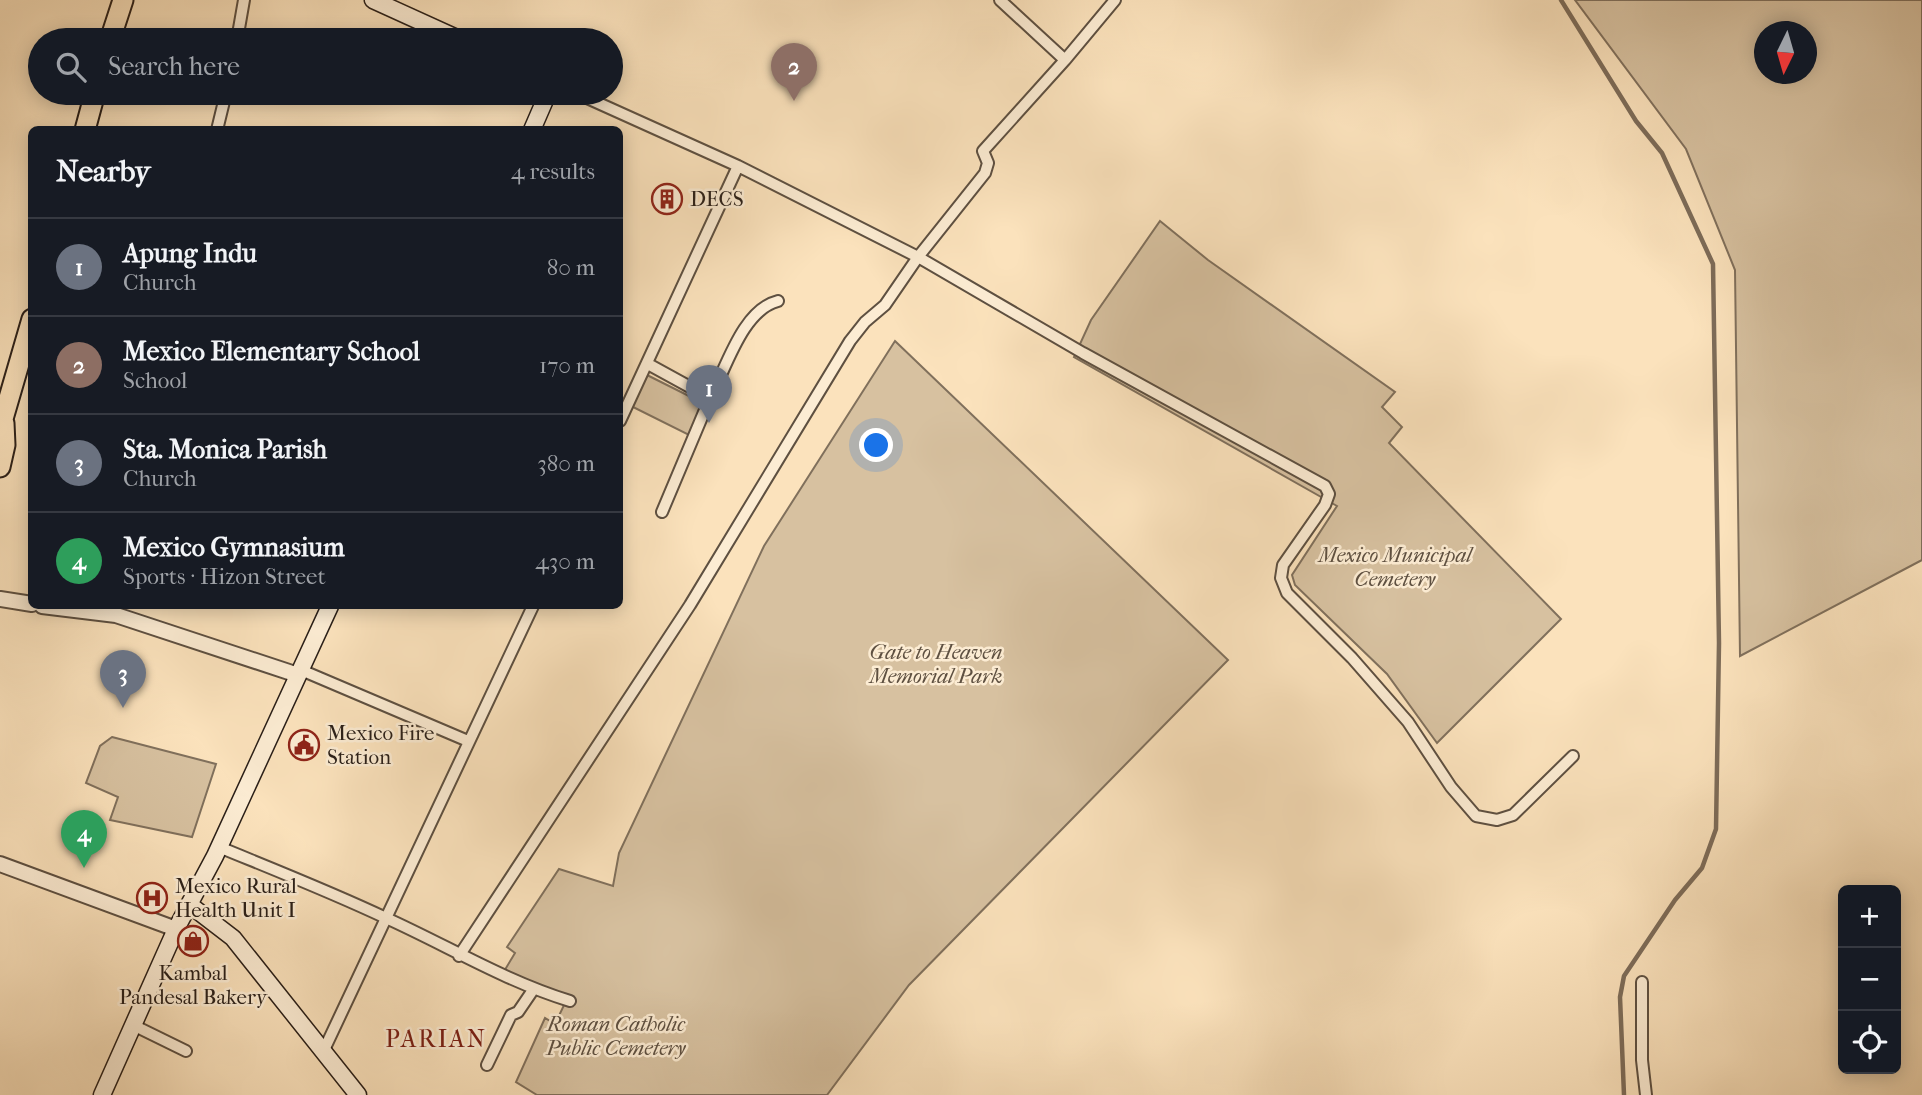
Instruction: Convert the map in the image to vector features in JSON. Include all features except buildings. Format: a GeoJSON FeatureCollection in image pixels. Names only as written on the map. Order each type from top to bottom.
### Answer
{"type":"FeatureCollection","features":[{"type":"Feature","properties":{"kind":"highway"},"geometry":{"type":"LineString","coordinates":[[114,28],[123,0]]}},
{"type":"Feature","properties":{"kind":"highway"},"geometry":{"type":"LineString","coordinates":[[86,126],[92,105]]}},
{"type":"Feature","properties":{"kind":"highway"},"geometry":{"type":"LineString","coordinates":[[0,467],[5,445],[2,426],[28,333]]}},
{"type":"Feature","properties":{"kind":"main road"},"geometry":{"type":"LineString","coordinates":[[373,0],[435,28]]}},
{"type":"Feature","properties":{"kind":"main road"},"geometry":{"type":"LineString","coordinates":[[534,126],[543,105]]}},
{"type":"Feature","properties":{"kind":"main road"},"geometry":{"type":"LineString","coordinates":[[102,1095],[176,929],[219,846],[329,609]]}},
{"type":"Feature","properties":{"kind":"main road"},"geometry":{"type":"LineString","coordinates":[[190,905],[233,938],[358,1095]]}},
{"type":"Feature","properties":{"kind":"street"},"geometry":{"type":"LineString","coordinates":[[239,28],[244,0]]}},
{"type":"Feature","properties":{"kind":"street"},"geometry":{"type":"LineString","coordinates":[[1000,0],[1065,60]]}},
{"type":"Feature","properties":{"kind":"street"},"geometry":{"type":"LineString","coordinates":[[459,956],[682,616],[850,341],[874,312],[885,305],[918,257],[985,173],[988,163],[983,151],[1115,0]]}},
{"type":"Feature","properties":{"kind":"street"},"geometry":{"type":"LineString","coordinates":[[218,126],[223,105]]}},
{"type":"Feature","properties":{"kind":"street"},"geometry":{"type":"LineString","coordinates":[[603,105],[738,166],[918,257],[1083,353],[1325,486],[1328,494],[1325,505],[1283,565],[1281,578],[1287,593],[1352,658],[1408,722],[1451,787],[1476,816],[1497,820],[1513,815],[1573,756]]}},
{"type":"Feature","properties":{"kind":"street"},"geometry":{"type":"LineString","coordinates":[[623,415],[738,166]]}},
{"type":"Feature","properties":{"kind":"street"},"geometry":{"type":"LineString","coordinates":[[662,512],[736,342],[765,306],[778,301]]}},
{"type":"Feature","properties":{"kind":"street"},"geometry":{"type":"LineString","coordinates":[[648,364],[710,398]]}},
{"type":"Feature","properties":{"kind":"street"},"geometry":{"type":"LineString","coordinates":[[0,599],[28,603]]}},
{"type":"Feature","properties":{"kind":"street"},"geometry":{"type":"LineString","coordinates":[[98,609],[117,610],[299,673],[468,741]]}},
{"type":"Feature","properties":{"kind":"street"},"geometry":{"type":"LineString","coordinates":[[323,1052],[532,609]]}},
{"type":"Feature","properties":{"kind":"street"},"geometry":{"type":"LineString","coordinates":[[219,846],[388,918],[459,956],[533,990],[570,1001]]}},
{"type":"Feature","properties":{"kind":"street"},"geometry":{"type":"LineString","coordinates":[[0,865],[176,929]]}},
{"type":"Feature","properties":{"kind":"street"},"geometry":{"type":"LineString","coordinates":[[1642,982],[1646,1095]]}},
{"type":"Feature","properties":{"kind":"street"},"geometry":{"type":"LineString","coordinates":[[487,1065],[511,1015],[518,1012],[533,990]]}},
{"type":"Feature","properties":{"kind":"street"},"geometry":{"type":"LineString","coordinates":[[135,1026],[187,1051]]}},
{"type":"Feature","properties":{"kind":"green space"},"geometry":{"type":"Polygon","coordinates":[[[1575,0],[1922,0],[1922,560],[1740,656],[1735,270],[1686,149],[1575,0]]]}},
{"type":"Feature","properties":{"kind":"green space","name":"Mexico Municipal Cemetery"},"geometry":{"type":"Polygon","coordinates":[[[1160,221],[1208,260],[1395,392],[1382,407],[1402,427],[1389,443],[1561,619],[1437,743],[1387,674],[1295,585],[1292,575],[1337,506],[1074,357],[1091,320],[1160,221]]]}},
{"type":"Feature","properties":{"kind":"green space","name":"Gate to Heaven Memorial Park"},"geometry":{"type":"Polygon","coordinates":[[[895,341],[1228,660],[909,985],[827,1095],[537,1095],[516,1082],[545,1018],[555,1024],[566,1001],[503,973],[515,953],[507,947],[559,869],[613,886],[619,853],[764,546],[895,341]]]}},
{"type":"Feature","properties":{"kind":"green space"},"geometry":{"type":"Polygon","coordinates":[[[645,374],[707,405],[691,436],[629,405],[645,374]]]}},
{"type":"Feature","properties":{"kind":"green space"},"geometry":{"type":"Polygon","coordinates":[[[112,737],[216,764],[192,837],[110,820],[118,797],[86,783],[100,746],[112,737]]]}},
{"type":"Feature","properties":{"kind":"waterway"},"geometry":{"type":"LineString","coordinates":[[1561,0],[1636,121],[1662,153],[1713,264],[1719,643],[1716,829],[1702,868],[1675,900],[1624,976],[1620,997],[1624,1095]]}},
{"type":"Feature","properties":{"kind":"place","name":"Mexico Elementary School"},"geometry":{"type":"Point","coordinates":[794,101]}},
{"type":"Feature","properties":{"kind":"place","name":"DECS"},"geometry":{"type":"Point","coordinates":[667,199]}},
{"type":"Feature","properties":{"kind":"place","name":"Apung Indu"},"geometry":{"type":"Point","coordinates":[709,423]}},
{"type":"Feature","properties":{"kind":"place","name":"Sta. Monica Parish"},"geometry":{"type":"Point","coordinates":[123,708]}},
{"type":"Feature","properties":{"kind":"place","name":"Mexico Fire Station"},"geometry":{"type":"Point","coordinates":[304,745]}},
{"type":"Feature","properties":{"kind":"place","name":"Mexico Gymnasium"},"geometry":{"type":"Point","coordinates":[84,868]}},
{"type":"Feature","properties":{"kind":"place","name":"Mexico Rural Health Unit I"},"geometry":{"type":"Point","coordinates":[152,898]}},
{"type":"Feature","properties":{"kind":"place","name":"Kambal Pandesal Bakery"},"geometry":{"type":"Point","coordinates":[193,941]}},
{"type":"Feature","properties":{"kind":"district","name":"PARIAN"},"geometry":{"type":"Point","coordinates":[436,1039]}},
{"type":"Feature","properties":{"kind":"park label","name":"Roman Catholic Public Cemetery"},"geometry":{"type":"Point","coordinates":[616,1036]}}]}
